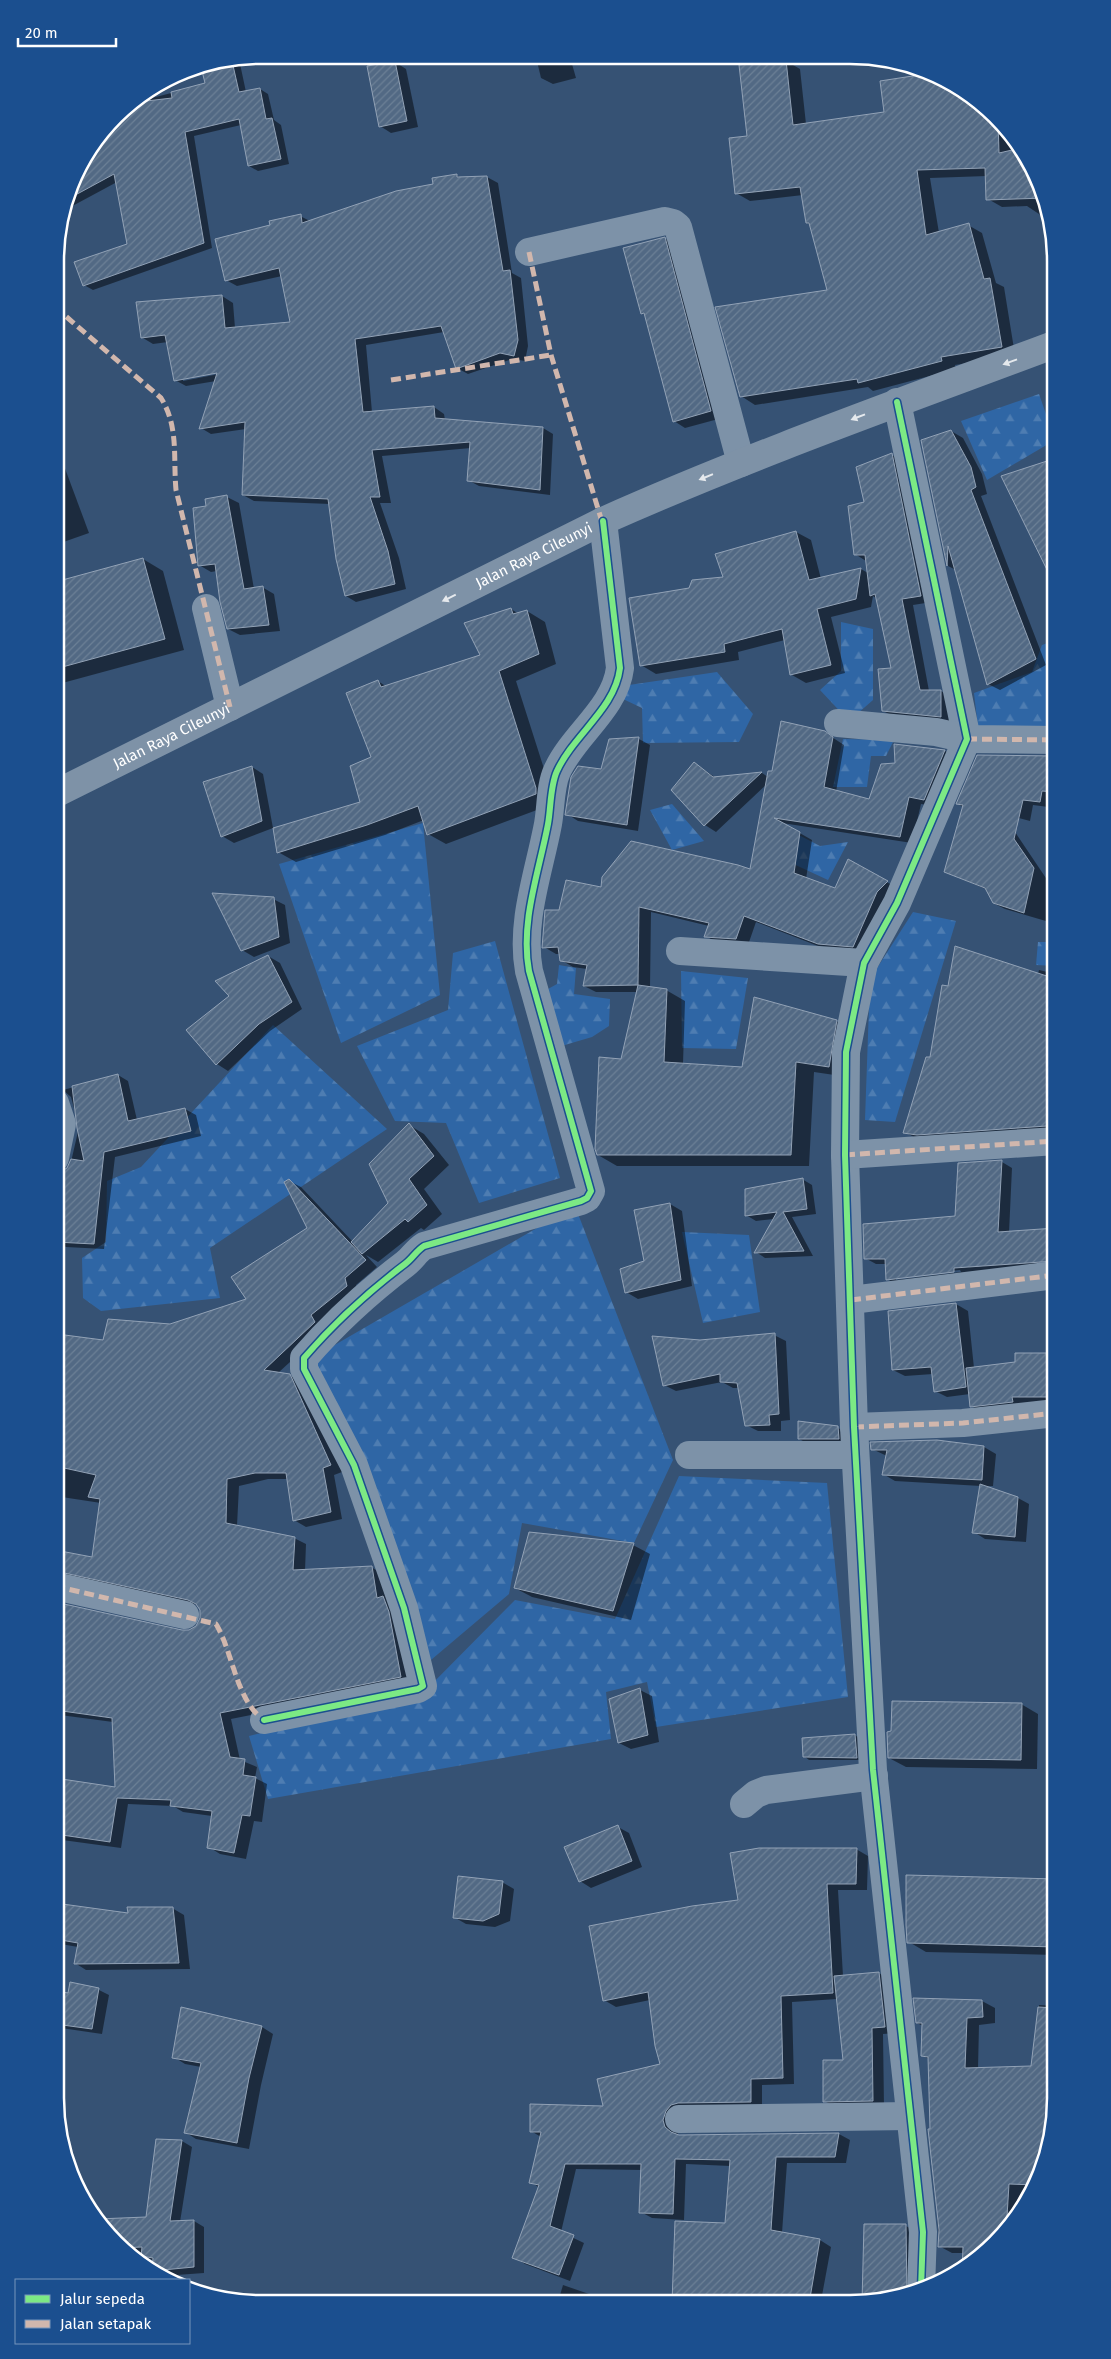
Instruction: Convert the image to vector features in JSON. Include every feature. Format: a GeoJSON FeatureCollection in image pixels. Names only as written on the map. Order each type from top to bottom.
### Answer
{"type":"FeatureCollection","features":[{"type":"Feature","properties":{"kind":"highway","name":"Jalan Raya Cileunyi"},"geometry":{"type":"LineString","coordinates":[[64,790],[603,521],[741,463],[897,402],[1047,347]]}},
{"type":"Feature","properties":{"kind":"street"},"geometry":{"type":"LineString","coordinates":[[529,252],[665,221],[673,223],[678,227],[741,463]]}},
{"type":"Feature","properties":{"kind":"street"},"geometry":{"type":"LineString","coordinates":[[897,402],[967,739],[897,903],[864,963],[846,1052],[845,1155],[854,1427],[874,1776],[923,2232],[921,2282]]}},
{"type":"Feature","properties":{"kind":"street"},"geometry":{"type":"LineString","coordinates":[[264,1720],[418,1689],[423,1686],[404,1608],[354,1465],[304,1369],[304,1358],[360,1299],[408,1261],[415,1251],[424,1246],[581,1201],[587,1198],[591,1191],[528,971],[525,953],[532,902],[556,772],[573,744],[601,711],[618,684],[620,668],[603,521]]}},
{"type":"Feature","properties":{"kind":"street"},"geometry":{"type":"LineString","coordinates":[[206,608],[230,707]]}},
{"type":"Feature","properties":{"kind":"street"},"geometry":{"type":"LineString","coordinates":[[838,723],[936,732],[967,739],[1047,740]]}},
{"type":"Feature","properties":{"kind":"street"},"geometry":{"type":"LineString","coordinates":[[680,951],[864,963]]}},
{"type":"Feature","properties":{"kind":"street"},"geometry":{"type":"LineString","coordinates":[[845,1155],[1047,1142]]}},
{"type":"Feature","properties":{"kind":"street"},"geometry":{"type":"LineString","coordinates":[[851,1300],[1047,1276]]}},
{"type":"Feature","properties":{"kind":"street"},"geometry":{"type":"LineString","coordinates":[[854,1427],[963,1423],[1047,1414]]}},
{"type":"Feature","properties":{"kind":"street"},"geometry":{"type":"LineString","coordinates":[[689,1455],[856,1456]]}},
{"type":"Feature","properties":{"kind":"street"},"geometry":{"type":"LineString","coordinates":[[64,1588],[185,1615]]}},
{"type":"Feature","properties":{"kind":"street"},"geometry":{"type":"LineString","coordinates":[[744,1804],[756,1794],[766,1790],[874,1776]]}},
{"type":"Feature","properties":{"kind":"street"},"geometry":{"type":"LineString","coordinates":[[679,2119],[910,2116]]}},
{"type":"Feature","properties":{"kind":"green space"},"geometry":{"type":"Polygon","coordinates":[[[1039,394],[1047,417],[1047,445],[987,480],[961,421],[1039,394]]]}},
{"type":"Feature","properties":{"kind":"green space"},"geometry":{"type":"Polygon","coordinates":[[[841,622],[873,629],[873,700],[849,721],[820,690],[841,671],[841,622]]]}},
{"type":"Feature","properties":{"kind":"green space"},"geometry":{"type":"Polygon","coordinates":[[[1047,643],[1047,734],[979,736],[974,693],[1032,672],[1042,645],[1047,643]]]}},
{"type":"Feature","properties":{"kind":"green space"},"geometry":{"type":"Polygon","coordinates":[[[717,672],[753,714],[739,742],[643,743],[642,708],[623,699],[629,685],[717,672]]]}},
{"type":"Feature","properties":{"kind":"green space"},"geometry":{"type":"Polygon","coordinates":[[[843,739],[894,740],[886,756],[871,756],[867,787],[833,787],[843,739]]]}},
{"type":"Feature","properties":{"kind":"green space"},"geometry":{"type":"Polygon","coordinates":[[[672,804],[704,841],[672,850],[650,810],[672,804]]]}},
{"type":"Feature","properties":{"kind":"green space"},"geometry":{"type":"Polygon","coordinates":[[[423,823],[440,995],[341,1043],[279,864],[423,823]]]}},
{"type":"Feature","properties":{"kind":"green space"},"geometry":{"type":"Polygon","coordinates":[[[787,829],[820,846],[848,842],[828,880],[774,855],[787,829]]]}},
{"type":"Feature","properties":{"kind":"green space"},"geometry":{"type":"Polygon","coordinates":[[[913,912],[956,921],[895,1122],[865,1120],[870,979],[913,912]]]}},
{"type":"Feature","properties":{"kind":"green space"},"geometry":{"type":"Polygon","coordinates":[[[495,941],[560,1178],[479,1203],[446,1123],[395,1121],[357,1046],[448,1010],[453,953],[495,941]]]}},
{"type":"Feature","properties":{"kind":"green space"},"geometry":{"type":"Polygon","coordinates":[[[1038,942],[1047,942],[1047,966],[1036,965],[1038,942]]]}},
{"type":"Feature","properties":{"kind":"green space"},"geometry":{"type":"Polygon","coordinates":[[[559,965],[576,968],[574,994],[610,999],[609,1026],[592,1037],[558,1047],[539,994],[557,984],[559,965]]]}},
{"type":"Feature","properties":{"kind":"green space"},"geometry":{"type":"Polygon","coordinates":[[[681,971],[748,978],[736,1049],[682,1048],[681,971]]]}},
{"type":"Feature","properties":{"kind":"green space"},"geometry":{"type":"Polygon","coordinates":[[[273,1025],[387,1129],[210,1248],[220,1298],[101,1311],[83,1298],[82,1258],[106,1242],[107,1181],[141,1167],[273,1025]]]}},
{"type":"Feature","properties":{"kind":"green space"},"geometry":{"type":"Polygon","coordinates":[[[575,1206],[673,1460],[634,1543],[522,1523],[509,1594],[425,1665],[307,1361],[575,1206]]]}},
{"type":"Feature","properties":{"kind":"green space"},"geometry":{"type":"Polygon","coordinates":[[[682,1232],[749,1235],[760,1312],[703,1323],[682,1232]]]}},
{"type":"Feature","properties":{"kind":"green space"},"geometry":{"type":"Polygon","coordinates":[[[679,1476],[827,1483],[848,1697],[656,1727],[647,1682],[606,1692],[611,1739],[268,1799],[249,1736],[421,1695],[515,1600],[615,1619],[679,1476]]]}},
{"type":"Feature","properties":{"kind":"building"},"geometry":{"type":"Polygon","coordinates":[[[396,64],[407,121],[379,127],[367,66],[396,64]]]}},
{"type":"Feature","properties":{"kind":"building"},"geometry":{"type":"Polygon","coordinates":[[[786,64],[793,125],[884,112],[880,81],[917,75],[949,90],[990,121],[998,131],[999,153],[1013,150],[1027,173],[1037,198],[986,200],[985,168],[917,170],[926,235],[969,223],[984,279],[990,278],[1002,347],[941,357],[942,361],[858,383],[857,379],[740,397],[715,307],[827,290],[809,223],[806,223],[800,187],[735,194],[729,138],[747,136],[739,65],[786,64]]]}},
{"type":"Feature","properties":{"kind":"building"},"geometry":{"type":"Polygon","coordinates":[[[233,65],[239,92],[260,88],[266,119],[272,118],[281,159],[248,166],[239,119],[185,132],[204,243],[83,286],[74,262],[127,244],[114,174],[75,195],[90,162],[121,121],[145,101],[172,98],[171,92],[205,83],[202,72],[233,65]]]}},
{"type":"Feature","properties":{"kind":"building"},"geometry":{"type":"Polygon","coordinates":[[[457,174],[457,177],[487,176],[503,271],[510,270],[518,340],[514,356],[500,353],[456,369],[441,326],[355,339],[363,412],[434,406],[435,418],[543,427],[540,490],[467,481],[470,442],[372,450],[380,497],[370,497],[388,551],[395,584],[345,596],[336,559],[328,499],[242,495],[245,422],[199,429],[217,373],[174,381],[165,335],[141,338],[136,302],[222,295],[225,328],[290,322],[279,268],[225,281],[215,239],[270,225],[269,221],[301,214],[302,223],[396,191],[433,184],[432,178],[457,174]]]}},
{"type":"Feature","properties":{"kind":"building"},"geometry":{"type":"Polygon","coordinates":[[[665,237],[711,411],[673,422],[644,313],[641,314],[623,248],[665,237]]]}},
{"type":"Feature","properties":{"kind":"building"},"geometry":{"type":"Polygon","coordinates":[[[951,430],[971,467],[976,487],[971,490],[1036,659],[987,685],[948,546],[947,566],[921,440],[951,430]]]}},
{"type":"Feature","properties":{"kind":"building"},"geometry":{"type":"Polygon","coordinates":[[[892,453],[921,596],[902,599],[920,690],[941,690],[941,717],[882,711],[878,669],[891,668],[875,594],[870,596],[865,555],[854,555],[848,506],[864,502],[856,467],[892,453]]]}},
{"type":"Feature","properties":{"kind":"building"},"geometry":{"type":"Polygon","coordinates":[[[1047,461],[1047,570],[1001,476],[1047,461]]]}},
{"type":"Feature","properties":{"kind":"building"},"geometry":{"type":"Polygon","coordinates":[[[227,495],[244,589],[263,586],[269,625],[227,629],[220,602],[215,564],[198,566],[193,508],[206,506],[205,499],[227,495]]]}},
{"type":"Feature","properties":{"kind":"building"},"geometry":{"type":"Polygon","coordinates":[[[796,531],[809,580],[861,568],[856,599],[817,609],[831,665],[790,675],[782,629],[724,644],[725,652],[640,666],[629,598],[689,588],[692,580],[723,577],[715,554],[796,531]]]}},
{"type":"Feature","properties":{"kind":"building"},"geometry":{"type":"Polygon","coordinates":[[[143,558],[165,639],[64,667],[64,580],[143,558]]]}},
{"type":"Feature","properties":{"kind":"building"},"geometry":{"type":"Polygon","coordinates":[[[511,608],[513,614],[527,610],[539,654],[499,671],[536,788],[536,794],[427,835],[418,806],[367,825],[277,853],[273,828],[360,802],[350,766],[371,757],[346,693],[378,680],[381,687],[480,655],[464,623],[511,608]]]}},
{"type":"Feature","properties":{"kind":"building"},"geometry":{"type":"Polygon","coordinates":[[[781,721],[825,731],[833,737],[824,787],[869,799],[881,764],[895,763],[894,744],[945,750],[924,800],[909,797],[900,837],[774,818],[800,832],[794,873],[835,888],[848,859],[888,881],[877,892],[853,947],[818,944],[744,916],[736,939],[704,937],[709,923],[639,907],[638,985],[583,986],[587,965],[560,961],[558,947],[542,948],[545,910],[559,910],[566,880],[601,887],[602,877],[631,841],[750,869],[768,771],[772,771],[781,721]]]}},
{"type":"Feature","properties":{"kind":"building"},"geometry":{"type":"Polygon","coordinates":[[[639,737],[627,825],[565,815],[571,777],[578,766],[601,769],[609,739],[639,737]]]}},
{"type":"Feature","properties":{"kind":"building"},"geometry":{"type":"Polygon","coordinates":[[[977,755],[1047,756],[1047,791],[1042,791],[1040,802],[1023,800],[1014,839],[1034,868],[1024,913],[993,903],[985,888],[944,872],[963,805],[956,804],[977,755]]]}},
{"type":"Feature","properties":{"kind":"building"},"geometry":{"type":"Polygon","coordinates":[[[694,762],[713,777],[762,772],[704,826],[671,790],[694,762]]]}},
{"type":"Feature","properties":{"kind":"building"},"geometry":{"type":"Polygon","coordinates":[[[252,766],[262,821],[221,837],[203,782],[252,766]]]}},
{"type":"Feature","properties":{"kind":"building"},"geometry":{"type":"Polygon","coordinates":[[[212,893],[274,897],[279,937],[241,951],[212,893]]]}},
{"type":"Feature","properties":{"kind":"building"},"geometry":{"type":"Polygon","coordinates":[[[955,946],[1047,976],[1047,1126],[917,1135],[903,1133],[926,1057],[930,1057],[942,985],[948,986],[955,946]]]}},
{"type":"Feature","properties":{"kind":"building"},"geometry":{"type":"Polygon","coordinates":[[[268,955],[292,1002],[259,1024],[216,1065],[186,1030],[229,996],[215,981],[268,955]]]}},
{"type":"Feature","properties":{"kind":"building"},"geometry":{"type":"Polygon","coordinates":[[[638,985],[667,989],[664,1062],[742,1067],[754,997],[837,1020],[829,1067],[796,1062],[791,1155],[597,1155],[595,1149],[599,1057],[621,1059],[638,985]]]}},
{"type":"Feature","properties":{"kind":"building"},"geometry":{"type":"Polygon","coordinates":[[[118,1074],[128,1121],[185,1108],[191,1131],[104,1152],[94,1244],[64,1242],[64,1170],[67,1168],[71,1159],[84,1161],[77,1128],[72,1086],[118,1074]]]}},
{"type":"Feature","properties":{"kind":"building"},"geometry":{"type":"Polygon","coordinates":[[[409,1123],[434,1156],[409,1179],[427,1205],[408,1222],[405,1219],[362,1254],[351,1242],[388,1203],[369,1164],[409,1123]]]}},
{"type":"Feature","properties":{"kind":"building"},"geometry":{"type":"Polygon","coordinates":[[[1002,1160],[998,1232],[1047,1229],[1047,1262],[954,1268],[954,1272],[886,1280],[885,1259],[864,1259],[863,1224],[955,1216],[958,1163],[1002,1160]]]}},
{"type":"Feature","properties":{"kind":"building"},"geometry":{"type":"Polygon","coordinates":[[[803,1178],[807,1209],[783,1212],[804,1251],[754,1253],[777,1212],[745,1216],[745,1189],[803,1178]]]}},
{"type":"Feature","properties":{"kind":"building"},"geometry":{"type":"Polygon","coordinates":[[[289,1179],[366,1260],[345,1278],[347,1286],[311,1315],[315,1322],[264,1370],[290,1374],[331,1465],[323,1468],[331,1512],[293,1521],[286,1473],[255,1473],[227,1479],[226,1523],[295,1537],[293,1570],[372,1566],[377,1598],[383,1596],[389,1612],[401,1677],[220,1713],[230,1757],[245,1759],[243,1775],[256,1777],[250,1816],[242,1815],[234,1853],[207,1848],[212,1811],[170,1806],[171,1800],[117,1798],[110,1842],[64,1835],[64,1779],[115,1787],[112,1718],[64,1711],[64,1604],[182,1630],[189,1630],[196,1626],[200,1618],[200,1610],[196,1604],[188,1600],[64,1573],[64,1552],[92,1557],[100,1499],[88,1497],[96,1475],[64,1468],[64,1335],[103,1340],[108,1319],[170,1324],[246,1299],[231,1277],[307,1228],[284,1182],[289,1179]]]}},
{"type":"Feature","properties":{"kind":"building"},"geometry":{"type":"Polygon","coordinates":[[[670,1203],[681,1280],[625,1293],[620,1269],[644,1261],[634,1210],[670,1203]]]}},
{"type":"Feature","properties":{"kind":"building"},"geometry":{"type":"Polygon","coordinates":[[[956,1303],[966,1387],[934,1392],[931,1367],[892,1370],[888,1311],[956,1303]]]}},
{"type":"Feature","properties":{"kind":"building"},"geometry":{"type":"Polygon","coordinates":[[[775,1333],[779,1414],[769,1415],[770,1425],[745,1426],[737,1383],[720,1382],[720,1374],[663,1386],[652,1336],[700,1340],[775,1333]]]}},
{"type":"Feature","properties":{"kind":"building"},"geometry":{"type":"Polygon","coordinates":[[[1015,1353],[1047,1353],[1047,1397],[1012,1397],[1013,1402],[970,1407],[966,1368],[1015,1362],[1015,1353]]]}},
{"type":"Feature","properties":{"kind":"building"},"geometry":{"type":"Polygon","coordinates":[[[798,1421],[838,1426],[839,1439],[798,1439],[798,1421]]]}},
{"type":"Feature","properties":{"kind":"building"},"geometry":{"type":"Polygon","coordinates":[[[937,1440],[984,1446],[982,1480],[882,1475],[887,1450],[871,1450],[870,1442],[937,1440]]]}},
{"type":"Feature","properties":{"kind":"building"},"geometry":{"type":"Polygon","coordinates":[[[980,1484],[1018,1497],[1015,1537],[972,1533],[980,1484]]]}},
{"type":"Feature","properties":{"kind":"building"},"geometry":{"type":"Polygon","coordinates":[[[529,1532],[634,1543],[613,1611],[514,1588],[529,1532]]]}},
{"type":"Feature","properties":{"kind":"building"},"geometry":{"type":"Polygon","coordinates":[[[640,1688],[648,1735],[618,1743],[609,1699],[640,1688]]]}},
{"type":"Feature","properties":{"kind":"building"},"geometry":{"type":"Polygon","coordinates":[[[892,1701],[1022,1703],[1021,1760],[888,1758],[887,1732],[891,1731],[892,1701]]]}},
{"type":"Feature","properties":{"kind":"building"},"geometry":{"type":"Polygon","coordinates":[[[855,1734],[857,1758],[803,1757],[802,1738],[855,1734]]]}},
{"type":"Feature","properties":{"kind":"building"},"geometry":{"type":"Polygon","coordinates":[[[618,1825],[632,1861],[579,1882],[564,1847],[618,1825]]]}},
{"type":"Feature","properties":{"kind":"building"},"geometry":{"type":"Polygon","coordinates":[[[759,1848],[857,1848],[856,1884],[827,1884],[833,1993],[781,1996],[783,2078],[751,2079],[751,2102],[678,2103],[671,2105],[666,2111],[663,2120],[665,2127],[679,2135],[839,2133],[835,2157],[776,2157],[771,2230],[820,2239],[811,2295],[672,2295],[675,2221],[725,2223],[730,2160],[675,2159],[673,2214],[639,2213],[641,2164],[565,2164],[550,2226],[574,2235],[559,2275],[512,2258],[539,2185],[529,2183],[541,2132],[530,2132],[530,2104],[603,2106],[597,2079],[660,2064],[655,2046],[648,1992],[603,2001],[589,1926],[692,1906],[738,1900],[730,1853],[759,1848]]]}},
{"type":"Feature","properties":{"kind":"building"},"geometry":{"type":"Polygon","coordinates":[[[906,1875],[1047,1879],[1047,1947],[907,1943],[906,1875]]]}},
{"type":"Feature","properties":{"kind":"building"},"geometry":{"type":"Polygon","coordinates":[[[458,1876],[503,1881],[499,1914],[483,1921],[453,1918],[458,1876]]]}},
{"type":"Feature","properties":{"kind":"building"},"geometry":{"type":"Polygon","coordinates":[[[64,1904],[128,1913],[127,1907],[173,1907],[179,1963],[74,1964],[78,1943],[64,1941],[64,1904]]]}},
{"type":"Feature","properties":{"kind":"building"},"geometry":{"type":"Polygon","coordinates":[[[879,1972],[885,2027],[872,2028],[873,2101],[823,2102],[823,2060],[843,2060],[834,1976],[879,1972]]]}},
{"type":"Feature","properties":{"kind":"building"},"geometry":{"type":"Polygon","coordinates":[[[70,1982],[99,1988],[92,2029],[64,2025],[64,1992],[68,1993],[70,1982]]]}},
{"type":"Feature","properties":{"kind":"building"},"geometry":{"type":"Polygon","coordinates":[[[913,1998],[982,2000],[983,2017],[967,2018],[965,2068],[1031,2066],[1038,2007],[1047,2008],[1047,2111],[1046,2124],[1037,2162],[1028,2185],[1009,2184],[1007,2218],[990,2238],[962,2260],[963,2247],[938,2247],[939,2230],[928,2129],[930,2129],[928,2057],[921,2056],[922,2023],[916,2023],[913,1998]]]}},
{"type":"Feature","properties":{"kind":"building"},"geometry":{"type":"Polygon","coordinates":[[[181,2007],[262,2026],[249,2078],[237,2143],[184,2133],[201,2063],[172,2058],[181,2007]]]}},
{"type":"Feature","properties":{"kind":"building"},"geometry":{"type":"Polygon","coordinates":[[[156,2139],[182,2140],[170,2221],[194,2220],[194,2267],[164,2270],[153,2263],[153,2258],[141,2255],[142,2247],[133,2247],[121,2238],[105,2219],[146,2217],[156,2139]]]}},
{"type":"Feature","properties":{"kind":"building"},"geometry":{"type":"Polygon","coordinates":[[[864,2224],[906,2224],[907,2287],[862,2295],[864,2224]]]}},
{"type":"Feature","properties":{"kind":"marked path"},"geometry":{"type":"LineString","coordinates":[[529,252],[551,355],[603,525]]}},
{"type":"Feature","properties":{"kind":"marked path"},"geometry":{"type":"LineString","coordinates":[[64,315],[161,398],[167,409],[173,431],[176,490],[230,707]]}},
{"type":"Feature","properties":{"kind":"marked path"},"geometry":{"type":"LineString","coordinates":[[391,380],[551,355]]}},
{"type":"Feature","properties":{"kind":"marked path"},"geometry":{"type":"LineString","coordinates":[[967,739],[1047,740]]}},
{"type":"Feature","properties":{"kind":"marked path"},"geometry":{"type":"LineString","coordinates":[[845,1155],[1047,1142]]}},
{"type":"Feature","properties":{"kind":"marked path"},"geometry":{"type":"LineString","coordinates":[[851,1300],[1047,1276]]}},
{"type":"Feature","properties":{"kind":"marked path"},"geometry":{"type":"LineString","coordinates":[[854,1427],[963,1423],[1047,1414]]}},
{"type":"Feature","properties":{"kind":"marked path"},"geometry":{"type":"LineString","coordinates":[[64,1588],[216,1624],[247,1701],[255,1712],[264,1720],[267,1719]]}},
{"type":"Feature","properties":{"kind":"cycle path"},"geometry":{"type":"LineString","coordinates":[[897,402],[967,739],[897,903],[864,963],[846,1052],[845,1155],[854,1427],[873,1770],[923,2232],[921,2282]]}},
{"type":"Feature","properties":{"kind":"cycle path"},"geometry":{"type":"LineString","coordinates":[[264,1720],[418,1689],[423,1686],[404,1608],[354,1465],[304,1369],[304,1358],[352,1308],[408,1262],[424,1246],[581,1201],[587,1198],[591,1191],[529,971],[527,934],[532,897],[557,771],[573,745],[610,696],[617,683],[620,668],[603,521]]}}]}
